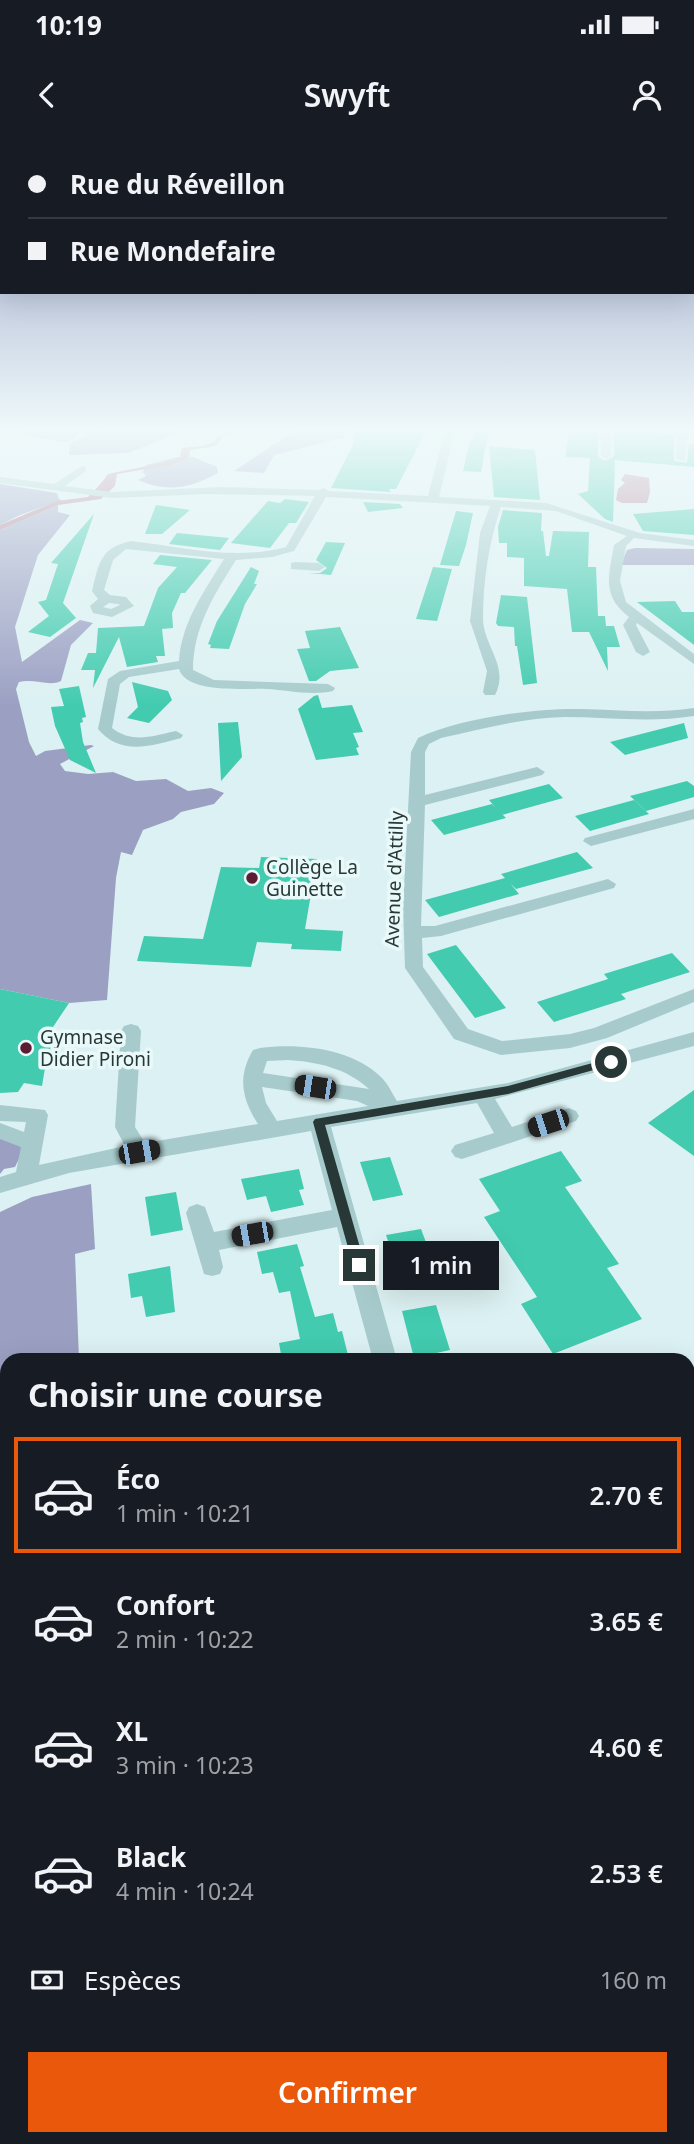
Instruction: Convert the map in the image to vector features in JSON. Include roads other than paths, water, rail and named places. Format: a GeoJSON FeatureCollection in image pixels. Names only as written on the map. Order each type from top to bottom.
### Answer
{"type":"FeatureCollection","features":[{"type":"Feature","properties":{"kind":"street"},"geometry":{"type":"LineString","coordinates":[[106,599],[98,591],[110,553],[119,546],[131,544],[232,556],[280,553],[290,549],[307,521]]}},
{"type":"Feature","properties":{"kind":"street"},"geometry":{"type":"LineString","coordinates":[[489,692],[494,671],[476,621],[486,533],[491,521]]}},
{"type":"Feature","properties":{"kind":"street"},"geometry":{"type":"LineString","coordinates":[[597,521],[629,539],[694,544]]}},
{"type":"Feature","properties":{"kind":"street"},"geometry":{"type":"LineString","coordinates":[[599,521],[628,533],[694,544]]}},
{"type":"Feature","properties":{"kind":"street"},"geometry":{"type":"LineString","coordinates":[[629,539],[620,545],[614,581],[620,604],[694,660]]}},
{"type":"Feature","properties":{"kind":"street"},"geometry":{"type":"LineString","coordinates":[[232,556],[198,612],[185,651],[186,672],[197,681],[221,687],[246,684],[299,690],[328,688]]}},
{"type":"Feature","properties":{"kind":"street"},"geometry":{"type":"LineString","coordinates":[[299,568],[319,568]]}},
{"type":"Feature","properties":{"kind":"street"},"geometry":{"type":"LineString","coordinates":[[635,617],[629,625],[643,652]]}},
{"type":"Feature","properties":{"kind":"street"},"geometry":{"type":"LineString","coordinates":[[176,735],[140,744],[117,741],[105,729],[113,682],[125,674],[185,664]]}},
{"type":"Feature","properties":{"kind":"street","name":"Avenue d'Attilly"},"geometry":{"type":"LineString","coordinates":[[694,712],[648,717],[564,713],[536,715],[436,735],[423,741],[418,752],[412,932],[414,968],[461,1034],[501,1048],[570,1041],[600,1033],[694,995]]}},
{"type":"Feature","properties":{"kind":"street"},"geometry":{"type":"LineString","coordinates":[[417,802],[537,772]]}},
{"type":"Feature","properties":{"kind":"street"},"geometry":{"type":"LineString","coordinates":[[591,841],[694,814]]}},
{"type":"Feature","properties":{"kind":"street"},"geometry":{"type":"LineString","coordinates":[[412,932],[435,932],[608,884]]}},
{"type":"Feature","properties":{"kind":"street"},"geometry":{"type":"LineString","coordinates":[[131,1031],[125,1127],[139,1152]]}},
{"type":"Feature","properties":{"kind":"street"},"geometry":{"type":"LineString","coordinates":[[0,1185],[139,1152],[508,1090],[694,1038]]}},
{"type":"Feature","properties":{"kind":"street"},"geometry":{"type":"LineString","coordinates":[[272,1129],[256,1109],[252,1097],[260,1055],[276,1052],[329,1058],[373,1081],[391,1109]]}},
{"type":"Feature","properties":{"kind":"street"},"geometry":{"type":"LineString","coordinates":[[254,1080],[361,1094],[391,1109]]}},
{"type":"Feature","properties":{"kind":"street"},"geometry":{"type":"LineString","coordinates":[[482,1094],[507,1137]]}},
{"type":"Feature","properties":{"kind":"street"},"geometry":{"type":"LineString","coordinates":[[0,1113],[38,1115],[26,1177]]}},
{"type":"Feature","properties":{"kind":"street"},"geometry":{"type":"LineString","coordinates":[[462,1151],[569,1116]]}},
{"type":"Feature","properties":{"kind":"street"},"geometry":{"type":"LineString","coordinates":[[319,1122],[384,1353]]}},
{"type":"Feature","properties":{"kind":"street"},"geometry":{"type":"LineString","coordinates":[[0,1131],[33,1143]]}},
{"type":"Feature","properties":{"kind":"street"},"geometry":{"type":"LineString","coordinates":[[197,1213],[212,1267]]}},
{"type":"Feature","properties":{"kind":"street"},"geometry":{"type":"LineString","coordinates":[[205,1243],[345,1217]]}},
{"type":"Feature","properties":{"kind":"place","name":"Collège La Guinette"},"geometry":{"type":"Point","coordinates":[252,878]}},
{"type":"Feature","properties":{"kind":"place","name":"Gymnase Didier Pironi"},"geometry":{"type":"Point","coordinates":[26,1048]}}]}
